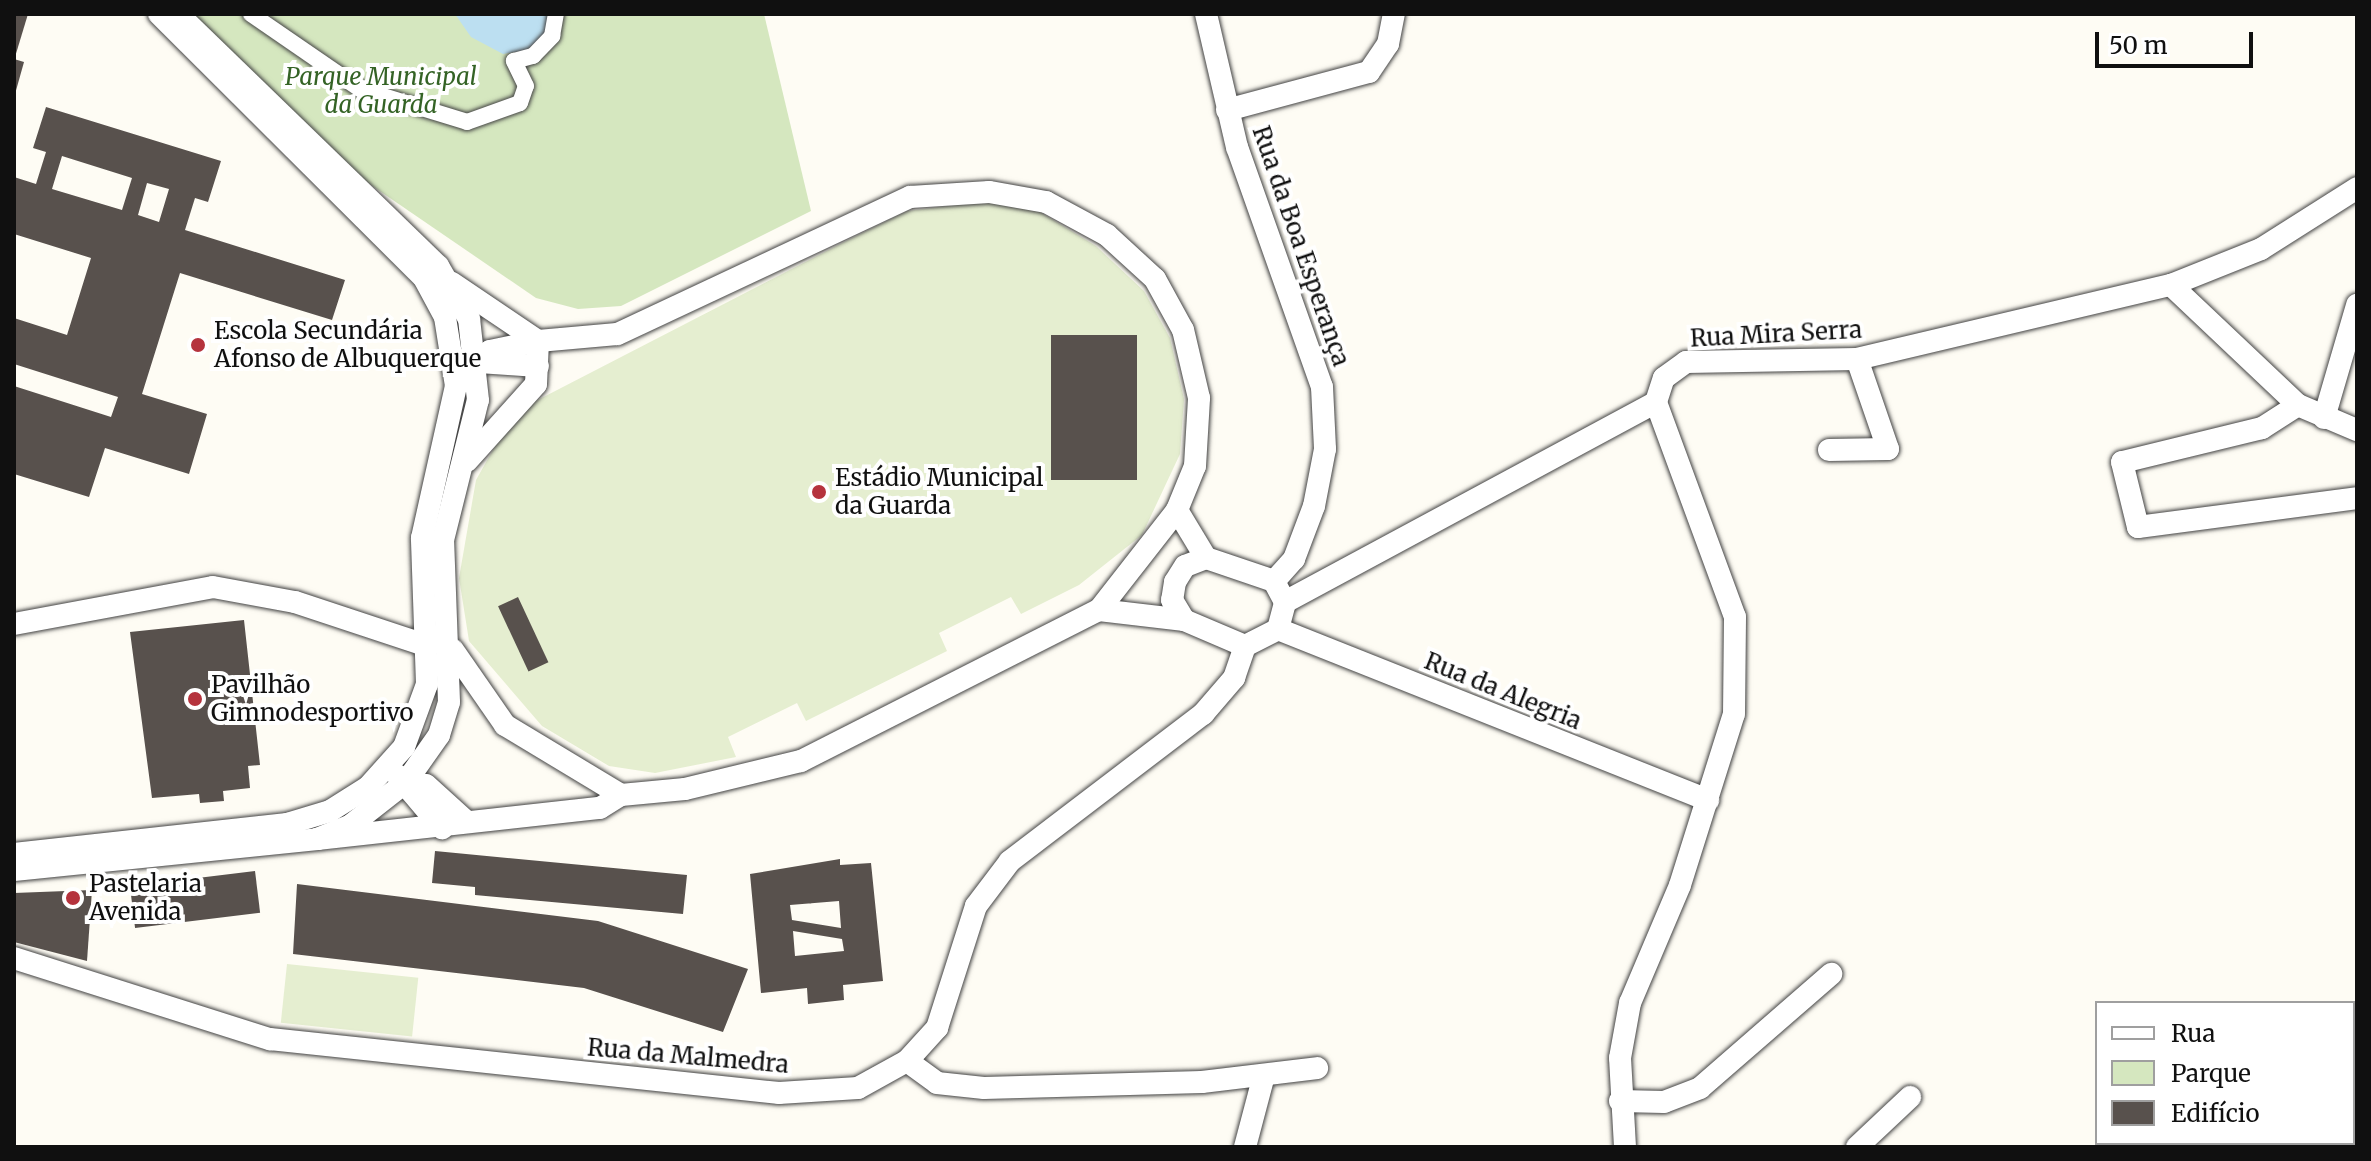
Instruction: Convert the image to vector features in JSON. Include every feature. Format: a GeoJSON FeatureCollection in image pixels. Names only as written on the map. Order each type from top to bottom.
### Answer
{"type":"FeatureCollection","features":[{"type":"Feature","properties":{"kind":"street"},"geometry":{"type":"LineString","coordinates":[[14,854],[287,824],[330,811],[388,767],[417,720],[428,646],[422,538],[468,363],[424,278],[159,14]]}},
{"type":"Feature","properties":{"kind":"street"},"geometry":{"type":"LineString","coordinates":[[178,14],[452,283],[538,341]]}},
{"type":"Feature","properties":{"kind":"street"},"geometry":{"type":"LineString","coordinates":[[251,14],[360,89],[467,122],[520,103],[526,86],[514,61],[533,56],[552,36],[556,14]]}},
{"type":"Feature","properties":{"kind":"street","name":"Rua da Boa Esperança"},"geometry":{"type":"LineString","coordinates":[[1206,14],[1227,110],[1322,387],[1325,449],[1314,506],[1294,559],[1274,581]]}},
{"type":"Feature","properties":{"kind":"street"},"geometry":{"type":"LineString","coordinates":[[1227,110],[1369,72],[1388,44],[1394,14]]}},
{"type":"Feature","properties":{"kind":"street","name":"Rua Mira Serra"},"geometry":{"type":"LineString","coordinates":[[1656,402],[1664,378],[1686,362],[1857,359],[2171,285],[2261,249],[2357,188]]}},
{"type":"Feature","properties":{"kind":"street"},"geometry":{"type":"LineString","coordinates":[[14,870],[442,828],[467,822],[600,808],[621,795],[685,789],[801,761],[1099,610],[1177,510],[1195,466],[1199,398],[1183,330],[1155,279],[1107,235],[1046,202],[989,192],[910,197],[617,334],[538,341],[490,351],[468,363]]}},
{"type":"Feature","properties":{"kind":"street"},"geometry":{"type":"LineString","coordinates":[[317,839],[351,825],[406,782],[439,735],[453,650],[443,540],[463,467],[468,363],[452,283]]}},
{"type":"Feature","properties":{"kind":"street"},"geometry":{"type":"LineString","coordinates":[[2171,285],[2298,405],[2357,430]]}},
{"type":"Feature","properties":{"kind":"street"},"geometry":{"type":"LineString","coordinates":[[2324,418],[2357,305]]}},
{"type":"Feature","properties":{"kind":"street"},"geometry":{"type":"LineString","coordinates":[[463,467],[536,384],[538,341]]}},
{"type":"Feature","properties":{"kind":"street"},"geometry":{"type":"LineString","coordinates":[[1829,450],[1888,449],[1857,359]]}},
{"type":"Feature","properties":{"kind":"street"},"geometry":{"type":"LineString","coordinates":[[468,363],[538,366]]}},
{"type":"Feature","properties":{"kind":"street"},"geometry":{"type":"LineString","coordinates":[[1285,602],[1656,402],[1735,617],[1734,714],[1708,800],[1630,1003],[1620,1107],[1611,1147]]}},
{"type":"Feature","properties":{"kind":"street"},"geometry":{"type":"LineString","coordinates":[[2298,405],[2262,428],[2122,462],[2138,527],[2357,498]]}},
{"type":"Feature","properties":{"kind":"street"},"geometry":{"type":"LineString","coordinates":[[1177,510],[1206,558]]}},
{"type":"Feature","properties":{"kind":"street"},"geometry":{"type":"LineString","coordinates":[[1099,610],[1184,620],[1245,646],[1278,629],[1285,602],[1274,581],[1206,558],[1185,566],[1175,582],[1172,600],[1184,620]]}},
{"type":"Feature","properties":{"kind":"street"},"geometry":{"type":"LineString","coordinates":[[14,624],[213,587],[295,602],[428,646]]}},
{"type":"Feature","properties":{"kind":"street","name":"Rua da Alegria"},"geometry":{"type":"LineString","coordinates":[[1278,629],[1708,800]]}},
{"type":"Feature","properties":{"kind":"street","name":"Rua da Malmedra"},"geometry":{"type":"LineString","coordinates":[[14,958],[270,1039],[779,1093],[858,1088],[907,1061],[937,1028],[976,906],[1010,861],[1203,714],[1234,678],[1245,646]]}},
{"type":"Feature","properties":{"kind":"street"},"geometry":{"type":"LineString","coordinates":[[453,650],[505,725],[621,795]]}},
{"type":"Feature","properties":{"kind":"street"},"geometry":{"type":"LineString","coordinates":[[388,767],[406,782],[442,828]]}},
{"type":"Feature","properties":{"kind":"street"},"geometry":{"type":"LineString","coordinates":[[406,782],[426,785],[467,822]]}},
{"type":"Feature","properties":{"kind":"street"},"geometry":{"type":"LineString","coordinates":[[1620,1107],[1664,1102],[1700,1088],[1831,974]]}},
{"type":"Feature","properties":{"kind":"street"},"geometry":{"type":"LineString","coordinates":[[907,1061],[937,1083],[984,1088],[1264,1075],[1317,1068]]}},
{"type":"Feature","properties":{"kind":"street"},"geometry":{"type":"LineString","coordinates":[[1245,1147],[1264,1075]]}},
{"type":"Feature","properties":{"kind":"street"},"geometry":{"type":"LineString","coordinates":[[1857,1147],[1910,1097]]}},
{"type":"Feature","properties":{"kind":"street"},"geometry":{"type":"LineString","coordinates":[[1620,1107],[1625,1147]]}},
{"type":"Feature","properties":{"kind":"green space","name":"Parque Municipal da Guarda"},"geometry":{"type":"Polygon","coordinates":[[[192,14],[764,14],[811,211],[621,306],[578,309],[536,298],[349,170],[192,14]]]}},
{"type":"Feature","properties":{"kind":"green space","name":"Estádio Municipal da Guarda"},"geometry":{"type":"Polygon","coordinates":[[[987,201],[1040,212],[1096,246],[1144,291],[1170,338],[1184,399],[1180,454],[1142,535],[1079,585],[1021,614],[1011,597],[939,633],[947,651],[806,721],[797,703],[728,737],[736,757],[655,773],[609,766],[542,726],[469,641],[459,578],[476,480],[498,441],[530,404],[907,211],[987,201]]]}},
{"type":"Feature","properties":{"kind":"green space"},"geometry":{"type":"Polygon","coordinates":[[[287,964],[418,978],[412,1036],[281,1023],[287,964]]]}},
{"type":"Feature","properties":{"kind":"water"},"geometry":{"type":"Polygon","coordinates":[[[455,14],[549,14],[546,33],[527,50],[503,54],[471,37],[455,14]]]}},
{"type":"Feature","properties":{"kind":"building"},"geometry":{"type":"Polygon","coordinates":[[[14,14],[28,14],[15,57],[14,57],[14,14]]]}},
{"type":"Feature","properties":{"kind":"building"},"geometry":{"type":"Polygon","coordinates":[[[14,59],[24,62],[15,94],[14,94],[14,59]]]}},
{"type":"Feature","properties":{"kind":"building"},"geometry":{"type":"Polygon","coordinates":[[[46,107],[221,161],[208,202],[195,198],[185,230],[345,280],[332,320],[180,273],[142,394],[207,414],[189,474],[105,448],[89,497],[14,474],[14,386],[111,417],[118,397],[14,364],[14,318],[67,335],[91,258],[14,234],[14,177],[36,184],[46,152],[33,148],[46,107]],[[62,156],[52,189],[122,210],[132,178],[62,156]],[[147,183],[138,215],[159,222],[169,189],[147,183]]]}},
{"type":"Feature","properties":{"kind":"building"},"geometry":{"type":"Polygon","coordinates":[[[1051,335],[1137,335],[1137,480],[1051,480],[1051,335]]]}},
{"type":"Feature","properties":{"kind":"building"},"geometry":{"type":"Polygon","coordinates":[[[518,597],[548,662],[528,672],[498,606],[518,597]]]}},
{"type":"Feature","properties":{"kind":"building","name":"Pavilhão Gimnodesportivo"},"geometry":{"type":"Polygon","coordinates":[[[244,620],[260,765],[248,766],[250,788],[223,791],[224,801],[200,803],[199,794],[152,798],[130,632],[244,620]]]}},
{"type":"Feature","properties":{"kind":"building"},"geometry":{"type":"Polygon","coordinates":[[[435,851],[687,875],[683,914],[475,895],[475,887],[432,883],[435,851]]]}},
{"type":"Feature","properties":{"kind":"building"},"geometry":{"type":"Polygon","coordinates":[[[840,859],[840,865],[871,863],[883,981],[843,985],[844,1000],[808,1004],[807,988],[761,993],[750,874],[840,859]],[[839,901],[790,905],[792,920],[841,928],[839,901]],[[793,931],[795,956],[844,951],[842,939],[793,931]]]}},
{"type":"Feature","properties":{"kind":"building"},"geometry":{"type":"Polygon","coordinates":[[[255,871],[260,913],[135,928],[130,886],[255,871]]]}},
{"type":"Feature","properties":{"kind":"building"},"geometry":{"type":"Polygon","coordinates":[[[297,884],[598,921],[748,969],[723,1032],[584,988],[293,954],[297,884]]]}},
{"type":"Feature","properties":{"kind":"building"},"geometry":{"type":"Polygon","coordinates":[[[92,890],[87,961],[14,942],[14,893],[92,890]]]}},
{"type":"Feature","properties":{"kind":"place","name":"Escola Secundária Afonso de Albuquerque"},"geometry":{"type":"Point","coordinates":[198,345]}},
{"type":"Feature","properties":{"kind":"place","name":"Estádio Municipal da Guarda"},"geometry":{"type":"Point","coordinates":[819,492]}},
{"type":"Feature","properties":{"kind":"place","name":"Pavilhão Gimnodesportivo"},"geometry":{"type":"Point","coordinates":[195,699]}},
{"type":"Feature","properties":{"kind":"place","name":"Pastelaria Avenida"},"geometry":{"type":"Point","coordinates":[73,898]}}]}
